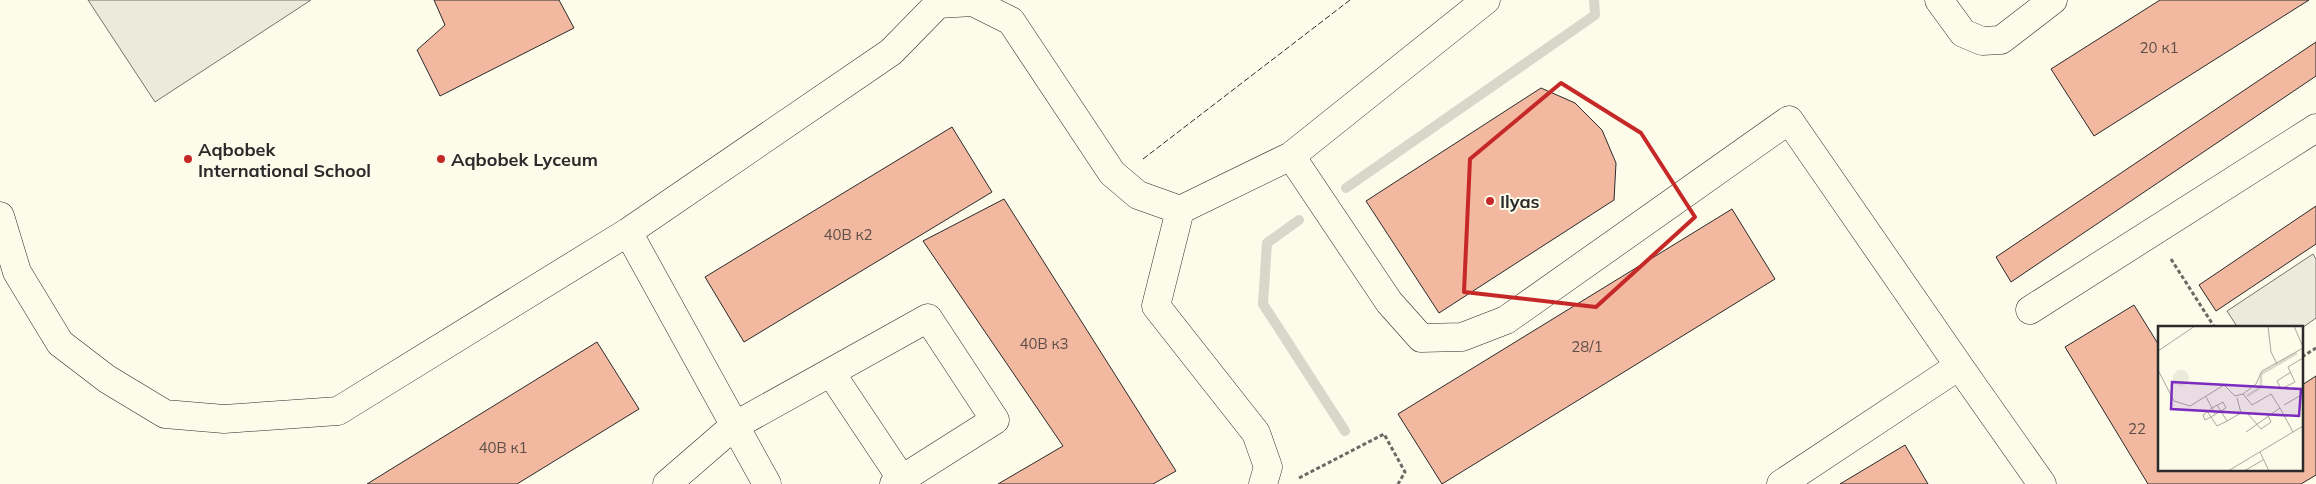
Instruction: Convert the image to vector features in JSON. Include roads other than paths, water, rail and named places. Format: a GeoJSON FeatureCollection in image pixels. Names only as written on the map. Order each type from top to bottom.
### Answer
{"type":"FeatureCollection","features":[{"type":"Feature","properties":{"kind":"lane"},"geometry":{"type":"LineString","coordinates":[[0,216],[17,272],[60,343],[107,379],[165,414],[224,419],[338,411],[628,232],[891,52],[938,4],[973,2],[1011,21],[1112,173],[1138,195],[1180,210],[1291,156],[1486,0]]}},
{"type":"Feature","properties":{"kind":"lane"},"geometry":{"type":"LineString","coordinates":[[1939,0],[1963,33],[1982,41],[2001,40],[2053,0]]}},
{"type":"Feature","properties":{"kind":"lane"},"geometry":{"type":"LineString","coordinates":[[1291,156],[1389,302],[1421,338],[1462,337],[1506,320],[1789,120],[2042,484]]}},
{"type":"Feature","properties":{"kind":"lane"},"geometry":{"type":"LineString","coordinates":[[2030,310],[2316,128]]}},
{"type":"Feature","properties":{"kind":"lane"},"geometry":{"type":"LineString","coordinates":[[1180,210],[1156,306],[1256,433],[1268,467],[1263,484]]}},
{"type":"Feature","properties":{"kind":"lane"},"geometry":{"type":"LineString","coordinates":[[628,232],[767,484]]}},
{"type":"Feature","properties":{"kind":"lane"},"geometry":{"type":"LineString","coordinates":[[667,484],[734,426],[928,318],[995,420],[900,482],[831,373]]}},
{"type":"Feature","properties":{"kind":"lane"},"geometry":{"type":"LineString","coordinates":[[1781,484],[1960,366]]}},
{"type":"Feature","properties":{"kind":"waterway"},"geometry":{"type":"LineString","coordinates":[[1346,188],[1595,15],[1594,0]]}},
{"type":"Feature","properties":{"kind":"waterway"},"geometry":{"type":"LineString","coordinates":[[1299,220],[1267,243],[1263,304],[1345,431]]}},
{"type":"Feature","properties":{"kind":"place","name":"Aqbobek International School"},"geometry":{"type":"Point","coordinates":[188,159]}},
{"type":"Feature","properties":{"kind":"place","name":"Aqbobek Lyceum"},"geometry":{"type":"Point","coordinates":[441,159]}},
{"type":"Feature","properties":{"kind":"place","name":"Ilyas"},"geometry":{"type":"Point","coordinates":[1490,201]}}]}
